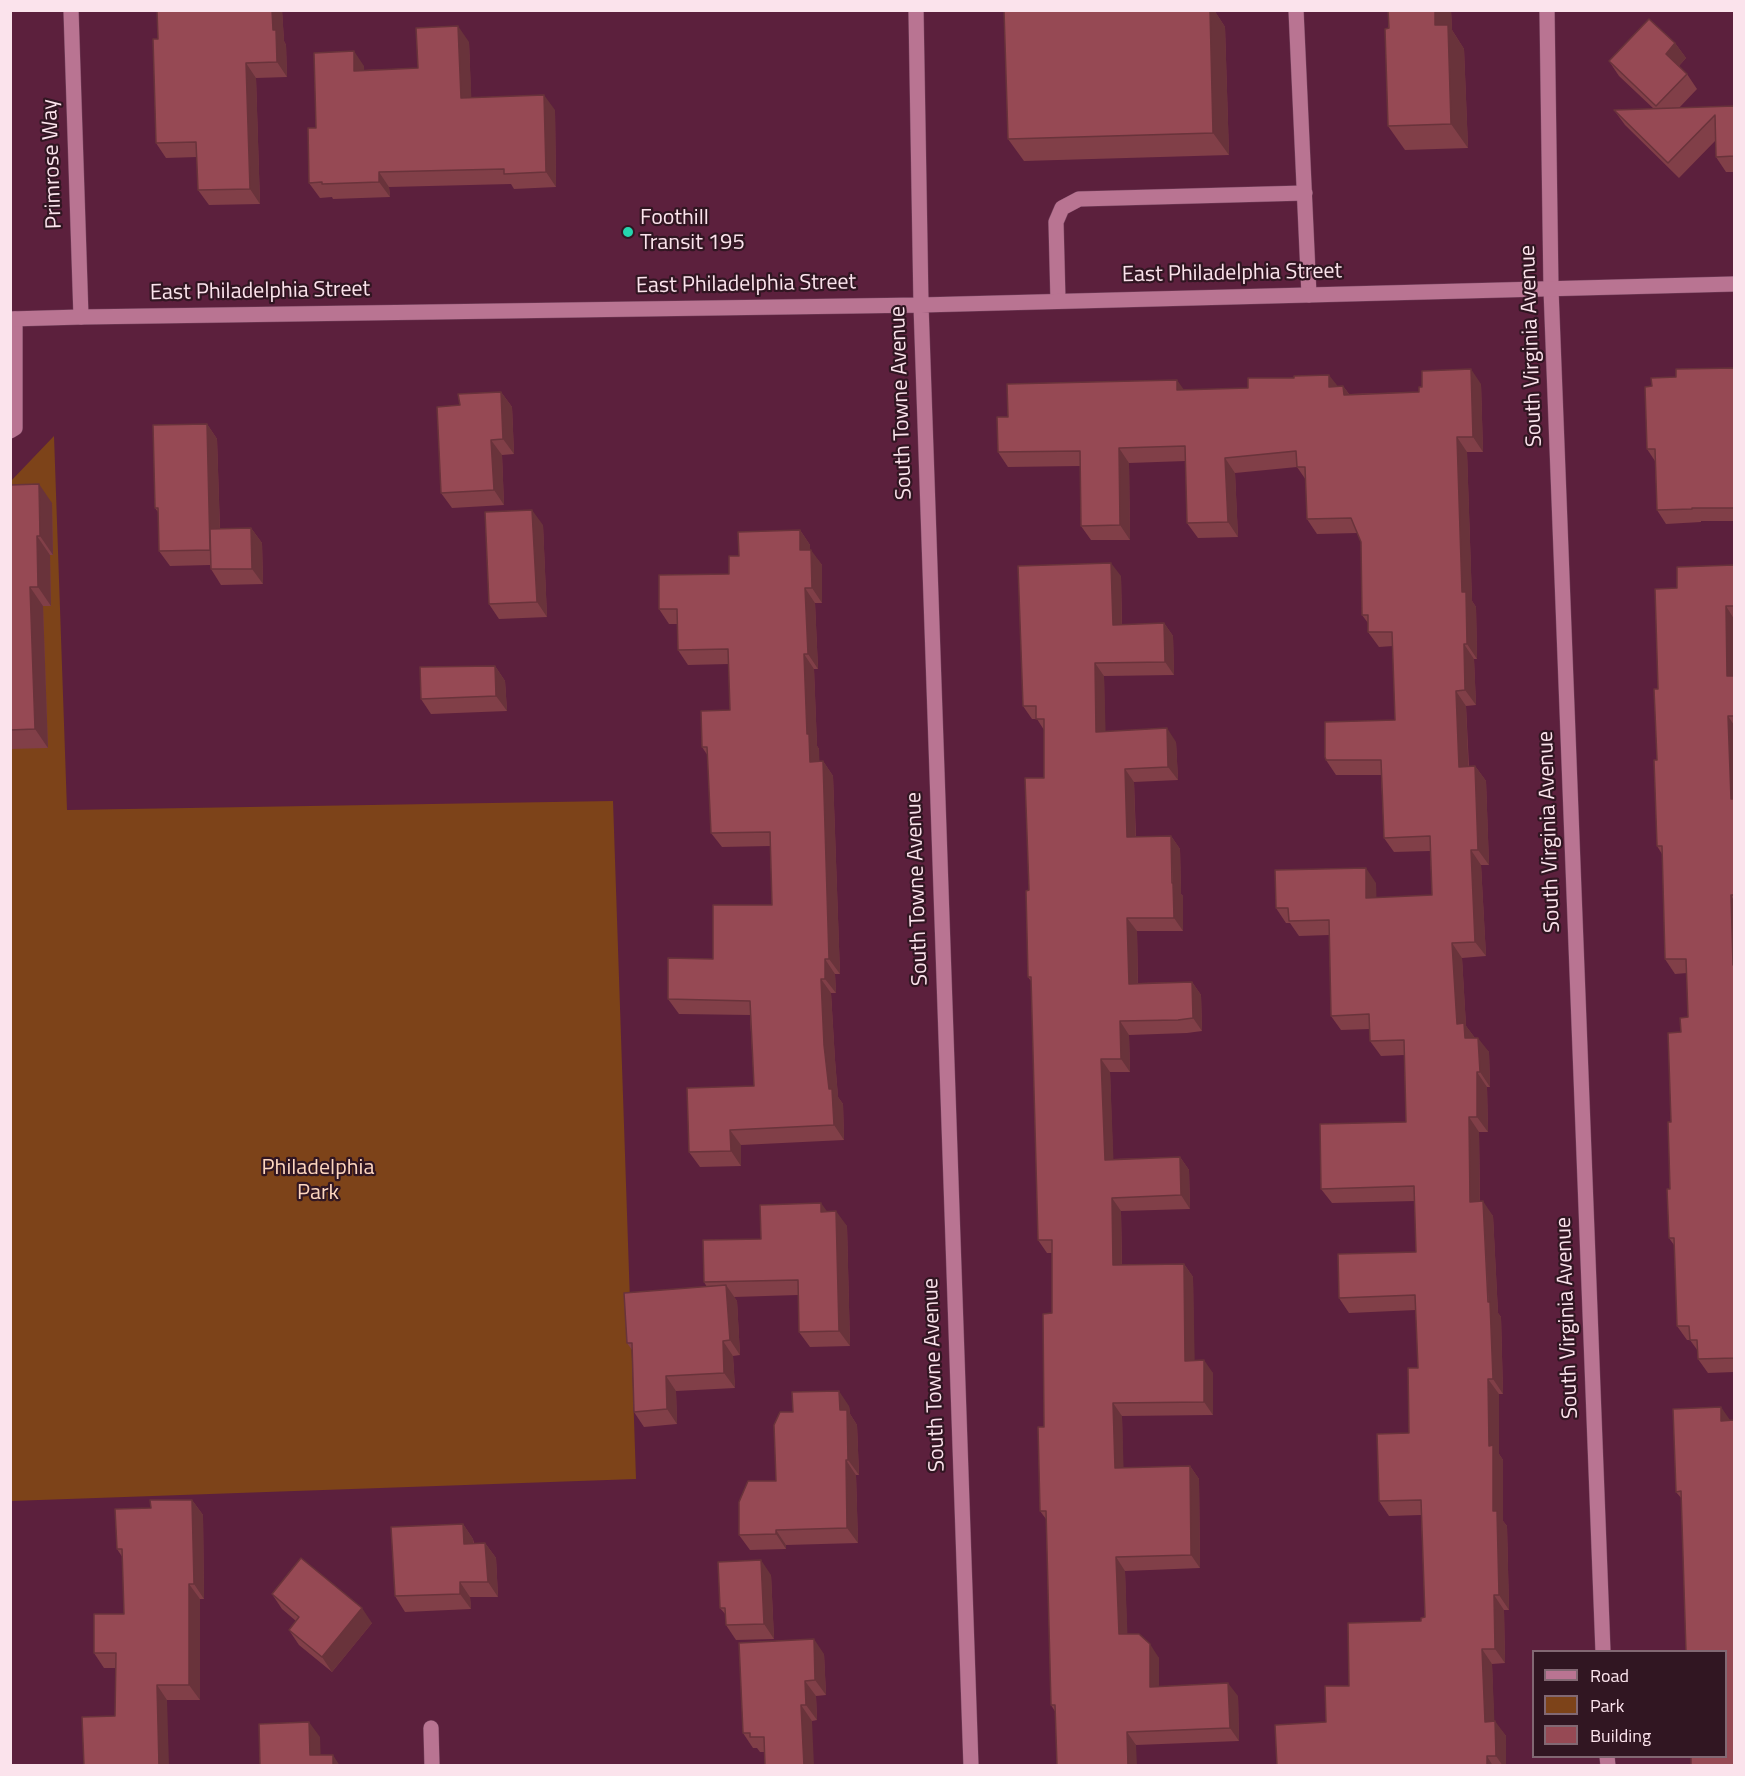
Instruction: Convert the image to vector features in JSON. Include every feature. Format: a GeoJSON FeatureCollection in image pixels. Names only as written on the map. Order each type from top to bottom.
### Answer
{"type":"FeatureCollection","features":[{"type":"Feature","properties":{"kind":"street","name":"Primrose Way"},"geometry":{"type":"LineString","coordinates":[[71,10],[81,317]]}},
{"type":"Feature","properties":{"kind":"street","name":"South Towne Avenue"},"geometry":{"type":"LineString","coordinates":[[916,10],[921,305],[971,1766]]}},
{"type":"Feature","properties":{"kind":"street"},"geometry":{"type":"LineString","coordinates":[[1296,10],[1309,295]]}},
{"type":"Feature","properties":{"kind":"street","name":"South Virginia Avenue"},"geometry":{"type":"LineString","coordinates":[[1547,10],[1551,289],[1603,1650]]}},
{"type":"Feature","properties":{"kind":"street"},"geometry":{"type":"LineString","coordinates":[[1058,301],[1056,222],[1062,208],[1079,199],[1305,193]]}},
{"type":"Feature","properties":{"kind":"street","name":"East Philadelphia Street"},"geometry":{"type":"LineString","coordinates":[[13,319],[921,305],[1734,284]]}},
{"type":"Feature","properties":{"kind":"street"},"geometry":{"type":"LineString","coordinates":[[10,431],[15,428],[13,319]]}},
{"type":"Feature","properties":{"kind":"street"},"geometry":{"type":"LineString","coordinates":[[431,1728],[432,1766]]}},
{"type":"Feature","properties":{"kind":"green space","name":"Philadelphia Park"},"geometry":{"type":"Polygon","coordinates":[[[54,436],[67,810],[613,801],[636,1479],[11,1501],[10,482],[54,436]]]}},
{"type":"Feature","properties":{"kind":"building"},"geometry":{"type":"Polygon","coordinates":[[[157,10],[272,10],[273,30],[276,30],[277,62],[246,63],[250,189],[198,190],[196,142],[156,143],[153,39],[158,39],[157,10]]]}},
{"type":"Feature","properties":{"kind":"building"},"geometry":{"type":"Polygon","coordinates":[[[1004,10],[1210,10],[1213,133],[1008,139],[1004,10]]]}},
{"type":"Feature","properties":{"kind":"building"},"geometry":{"type":"Polygon","coordinates":[[[1388,10],[1435,10],[1435,25],[1448,25],[1451,124],[1388,126],[1385,29],[1389,28],[1388,10]]]}},
{"type":"Feature","properties":{"kind":"building"},"geometry":{"type":"Polygon","coordinates":[[[1649,19],[1675,43],[1666,54],[1687,74],[1656,106],[1609,61],[1649,19]]]}},
{"type":"Feature","properties":{"kind":"building"},"geometry":{"type":"Polygon","coordinates":[[[458,26],[461,98],[544,95],[546,172],[504,174],[504,169],[379,172],[379,182],[309,183],[308,128],[316,128],[314,53],[354,51],[354,71],[418,68],[416,28],[458,26]]]}},
{"type":"Feature","properties":{"kind":"building"},"geometry":{"type":"Polygon","coordinates":[[[1734,106],[1734,156],[1716,157],[1715,115],[1668,163],[1614,110],[1734,106]]]}},
{"type":"Feature","properties":{"kind":"building"},"geometry":{"type":"Polygon","coordinates":[[[1734,368],[1734,508],[1657,510],[1655,449],[1647,449],[1645,387],[1652,386],[1651,378],[1676,377],[1676,369],[1734,368]]]}},
{"type":"Feature","properties":{"kind":"building"},"geometry":{"type":"Polygon","coordinates":[[[1471,369],[1473,437],[1457,437],[1462,592],[1466,592],[1467,644],[1464,644],[1465,690],[1456,691],[1459,767],[1475,766],[1478,850],[1471,850],[1475,942],[1452,943],[1457,1024],[1464,1023],[1465,1038],[1478,1038],[1480,1072],[1477,1072],[1477,1117],[1469,1117],[1470,1202],[1483,1201],[1488,1302],[1490,1302],[1493,1379],[1488,1379],[1489,1446],[1493,1445],[1493,1511],[1497,1511],[1499,1595],[1494,1595],[1495,1649],[1482,1649],[1485,1722],[1495,1721],[1496,1756],[1487,1756],[1487,1766],[1277,1766],[1275,1725],[1326,1722],[1325,1686],[1349,1686],[1348,1623],[1421,1621],[1421,1618],[1425,1617],[1421,1500],[1379,1501],[1377,1434],[1409,1433],[1408,1368],[1418,1368],[1415,1295],[1339,1298],[1338,1254],[1416,1252],[1414,1186],[1321,1189],[1320,1124],[1406,1122],[1404,1040],[1370,1041],[1369,1014],[1331,1016],[1329,920],[1289,921],[1288,908],[1276,908],[1275,870],[1366,868],[1366,898],[1432,895],[1430,836],[1384,838],[1381,760],[1326,760],[1325,757],[1325,722],[1395,720],[1392,632],[1368,632],[1368,615],[1362,615],[1361,542],[1351,518],[1307,519],[1305,467],[1297,467],[1296,451],[1225,458],[1228,522],[1187,523],[1185,446],[1119,448],[1120,525],[1081,526],[1080,451],[998,452],[997,417],[1008,417],[1007,384],[1177,380],[1177,390],[1248,388],[1248,378],[1329,375],[1329,387],[1343,386],[1344,395],[1419,392],[1419,387],[1422,387],[1422,371],[1471,369]]]}},
{"type":"Feature","properties":{"kind":"building"},"geometry":{"type":"Polygon","coordinates":[[[501,392],[503,439],[491,440],[494,490],[441,493],[437,407],[460,405],[458,394],[501,392]]]}},
{"type":"Feature","properties":{"kind":"building"},"geometry":{"type":"Polygon","coordinates":[[[207,424],[210,550],[159,551],[158,508],[155,508],[153,425],[207,424]]]}},
{"type":"Feature","properties":{"kind":"building"},"geometry":{"type":"Polygon","coordinates":[[[39,484],[38,587],[30,587],[35,729],[10,730],[10,485],[39,484]]]}},
{"type":"Feature","properties":{"kind":"building"},"geometry":{"type":"Polygon","coordinates":[[[532,510],[537,602],[489,604],[485,512],[532,510]]]}},
{"type":"Feature","properties":{"kind":"building"},"geometry":{"type":"Polygon","coordinates":[[[251,528],[252,569],[211,569],[210,529],[251,528]]]}},
{"type":"Feature","properties":{"kind":"building"},"geometry":{"type":"Polygon","coordinates":[[[800,530],[800,550],[811,550],[812,588],[805,588],[808,654],[804,654],[807,734],[809,734],[810,762],[823,761],[829,959],[825,959],[825,979],[821,979],[824,1045],[829,1089],[832,1089],[834,1125],[730,1130],[731,1151],[689,1152],[687,1088],[754,1086],[750,1001],[668,999],[668,958],[713,959],[713,905],[772,905],[770,832],[711,833],[707,747],[702,747],[701,711],[730,710],[728,649],[678,650],[677,609],[659,609],[659,575],[729,574],[729,556],[739,556],[738,532],[800,530]]]}},
{"type":"Feature","properties":{"kind":"building"},"geometry":{"type":"Polygon","coordinates":[[[1111,563],[1113,625],[1164,623],[1165,662],[1095,663],[1096,732],[1167,728],[1168,767],[1125,769],[1127,837],[1171,836],[1174,918],[1127,918],[1129,984],[1192,982],[1193,1018],[1120,1021],[1121,1059],[1101,1059],[1105,1160],[1180,1157],[1181,1195],[1112,1198],[1113,1265],[1184,1264],[1185,1361],[1204,1360],[1204,1402],[1113,1403],[1115,1468],[1190,1466],[1191,1555],[1116,1557],[1119,1634],[1139,1634],[1150,1644],[1150,1687],[1228,1683],[1230,1728],[1127,1732],[1128,1766],[1057,1766],[1055,1705],[1051,1705],[1046,1511],[1040,1511],[1038,1427],[1044,1427],[1043,1314],[1052,1313],[1052,1240],[1038,1240],[1031,977],[1028,977],[1026,891],[1029,890],[1025,778],[1044,778],[1044,719],[1036,719],[1036,706],[1023,706],[1018,566],[1111,563]]]}},
{"type":"Feature","properties":{"kind":"building"},"geometry":{"type":"Polygon","coordinates":[[[1734,565],[1734,606],[1726,606],[1727,676],[1734,676],[1734,716],[1728,716],[1731,799],[1734,799],[1734,895],[1731,895],[1734,964],[1734,1358],[1698,1359],[1697,1340],[1690,1340],[1689,1326],[1677,1326],[1674,1238],[1669,1238],[1668,1122],[1671,1122],[1668,1033],[1681,1032],[1680,1018],[1688,1017],[1686,959],[1665,959],[1662,846],[1657,846],[1654,760],[1657,760],[1654,689],[1658,689],[1655,589],[1677,588],[1677,567],[1734,565]]]}},
{"type":"Feature","properties":{"kind":"building"},"geometry":{"type":"Polygon","coordinates":[[[495,666],[496,696],[421,699],[420,667],[495,666]]]}},
{"type":"Feature","properties":{"kind":"building"},"geometry":{"type":"Polygon","coordinates":[[[821,1203],[821,1212],[836,1211],[839,1331],[799,1332],[798,1280],[704,1282],[703,1240],[761,1239],[760,1205],[821,1203]]]}},
{"type":"Feature","properties":{"kind":"building"},"geometry":{"type":"Polygon","coordinates":[[[726,1285],[730,1340],[723,1341],[724,1373],[666,1376],[667,1409],[634,1412],[632,1343],[627,1343],[624,1293],[726,1285]]]}},
{"type":"Feature","properties":{"kind":"building"},"geometry":{"type":"Polygon","coordinates":[[[839,1391],[840,1410],[847,1410],[847,1528],[776,1530],[776,1534],[739,1535],[739,1502],[748,1481],[776,1481],[774,1425],[780,1412],[793,1412],[792,1392],[839,1391]]]}},
{"type":"Feature","properties":{"kind":"building"},"geometry":{"type":"Polygon","coordinates":[[[1721,1407],[1721,1421],[1734,1420],[1734,1766],[1691,1766],[1691,1758],[1727,1758],[1727,1650],[1686,1650],[1681,1491],[1676,1492],[1673,1409],[1721,1407]]]}},
{"type":"Feature","properties":{"kind":"building"},"geometry":{"type":"Polygon","coordinates":[[[150,1500],[192,1500],[194,1584],[189,1584],[189,1685],[157,1685],[159,1766],[84,1766],[82,1717],[115,1716],[116,1653],[94,1653],[94,1614],[124,1614],[122,1549],[117,1549],[115,1509],[151,1508],[150,1500]]]}},
{"type":"Feature","properties":{"kind":"building"},"geometry":{"type":"Polygon","coordinates":[[[463,1524],[464,1544],[485,1543],[488,1582],[460,1582],[460,1594],[395,1596],[391,1527],[463,1524]]]}},
{"type":"Feature","properties":{"kind":"building"},"geometry":{"type":"Polygon","coordinates":[[[301,1558],[362,1608],[322,1657],[289,1630],[299,1617],[272,1594],[301,1558]]]}},
{"type":"Feature","properties":{"kind":"building"},"geometry":{"type":"Polygon","coordinates":[[[761,1560],[764,1624],[726,1625],[725,1608],[720,1608],[718,1562],[761,1560]]]}},
{"type":"Feature","properties":{"kind":"building"},"geometry":{"type":"Polygon","coordinates":[[[814,1639],[815,1680],[805,1681],[806,1705],[801,1705],[804,1766],[765,1766],[764,1737],[750,1737],[750,1733],[743,1733],[739,1643],[814,1639]]]}},
{"type":"Feature","properties":{"kind":"building"},"geometry":{"type":"Polygon","coordinates":[[[309,1722],[310,1755],[333,1755],[333,1766],[260,1766],[259,1724],[309,1722]]]}},
{"type":"Feature","properties":{"kind":"place","name":"Foothill Transit 195"},"geometry":{"type":"Point","coordinates":[628,232]}}]}
